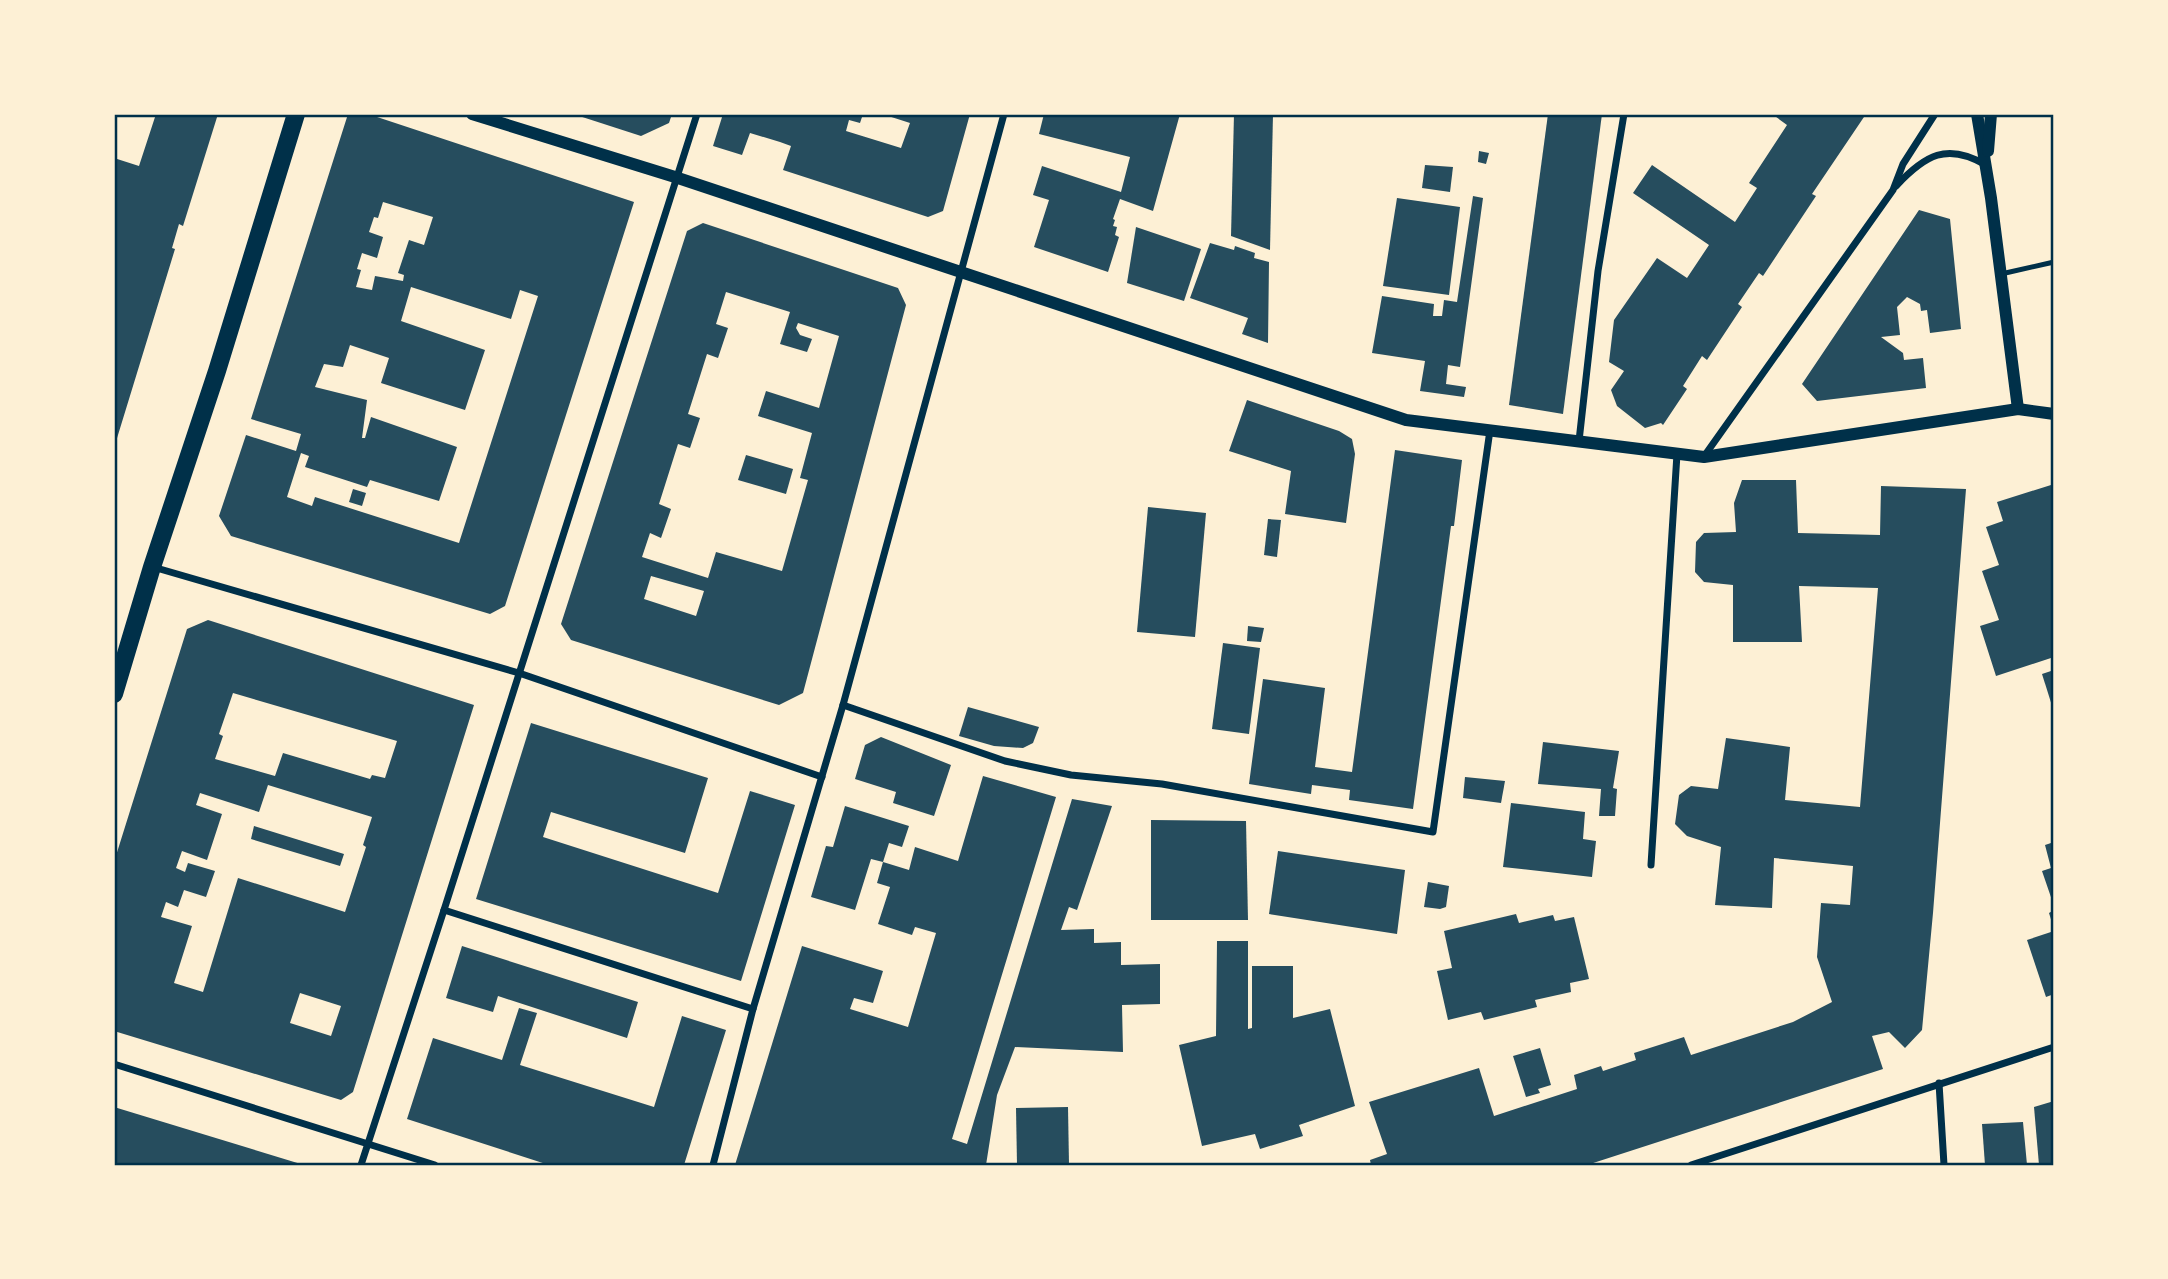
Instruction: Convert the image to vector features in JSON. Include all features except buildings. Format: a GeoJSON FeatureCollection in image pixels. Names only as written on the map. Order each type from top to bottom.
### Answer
{"type":"FeatureCollection","features":[{"type":"Feature","properties":{"kind":"main road"},"geometry":{"type":"LineString","coordinates":[[114,694],[296,114]]}},
{"type":"Feature","properties":{"kind":"street"},"geometry":{"type":"LineString","coordinates":[[472,114],[675,177],[1406,420],[1704,457],[2018,409],[2054,414]]}},
{"type":"Feature","properties":{"kind":"street"},"geometry":{"type":"LineString","coordinates":[[361,1165],[697,114]]}},
{"type":"Feature","properties":{"kind":"street"},"geometry":{"type":"LineString","coordinates":[[713,1165],[753,1009],[843,705],[1004,114]]}},
{"type":"Feature","properties":{"kind":"street"},"geometry":{"type":"LineString","coordinates":[[1579,441],[1598,271],[1624,114]]}},
{"type":"Feature","properties":{"kind":"street"},"geometry":{"type":"LineString","coordinates":[[1892,190],[1903,164],[1935,114]]}},
{"type":"Feature","properties":{"kind":"street"},"geometry":{"type":"LineString","coordinates":[[1976,114],[1986,166],[2018,409]]}},
{"type":"Feature","properties":{"kind":"street"},"geometry":{"type":"LineString","coordinates":[[1986,166],[1991,114]]}},
{"type":"Feature","properties":{"kind":"street"},"geometry":{"type":"LineString","coordinates":[[1704,457],[1892,190],[1912,170],[1928,159],[1949,152],[1969,155],[1986,166]]}},
{"type":"Feature","properties":{"kind":"street"},"geometry":{"type":"LineString","coordinates":[[843,705],[1018,764],[1071,775],[1163,784],[1433,832],[1490,429]]}},
{"type":"Feature","properties":{"kind":"street"},"geometry":{"type":"LineString","coordinates":[[1651,865],[1677,454]]}},
{"type":"Feature","properties":{"kind":"street"},"geometry":{"type":"LineString","coordinates":[[152,567],[519,674],[822,777]]}},
{"type":"Feature","properties":{"kind":"street"},"geometry":{"type":"LineString","coordinates":[[444,910],[753,1009]]}},
{"type":"Feature","properties":{"kind":"street"},"geometry":{"type":"LineString","coordinates":[[1691,1165],[2054,1047]]}},
{"type":"Feature","properties":{"kind":"street"},"geometry":{"type":"LineString","coordinates":[[114,1064],[435,1165]]}},
{"type":"Feature","properties":{"kind":"street"},"geometry":{"type":"LineString","coordinates":[[1939,1083],[1944,1165]]}},
{"type":"Feature","properties":{"kind":"lane"},"geometry":{"type":"LineString","coordinates":[[2001,274],[2054,262]]}}]}
